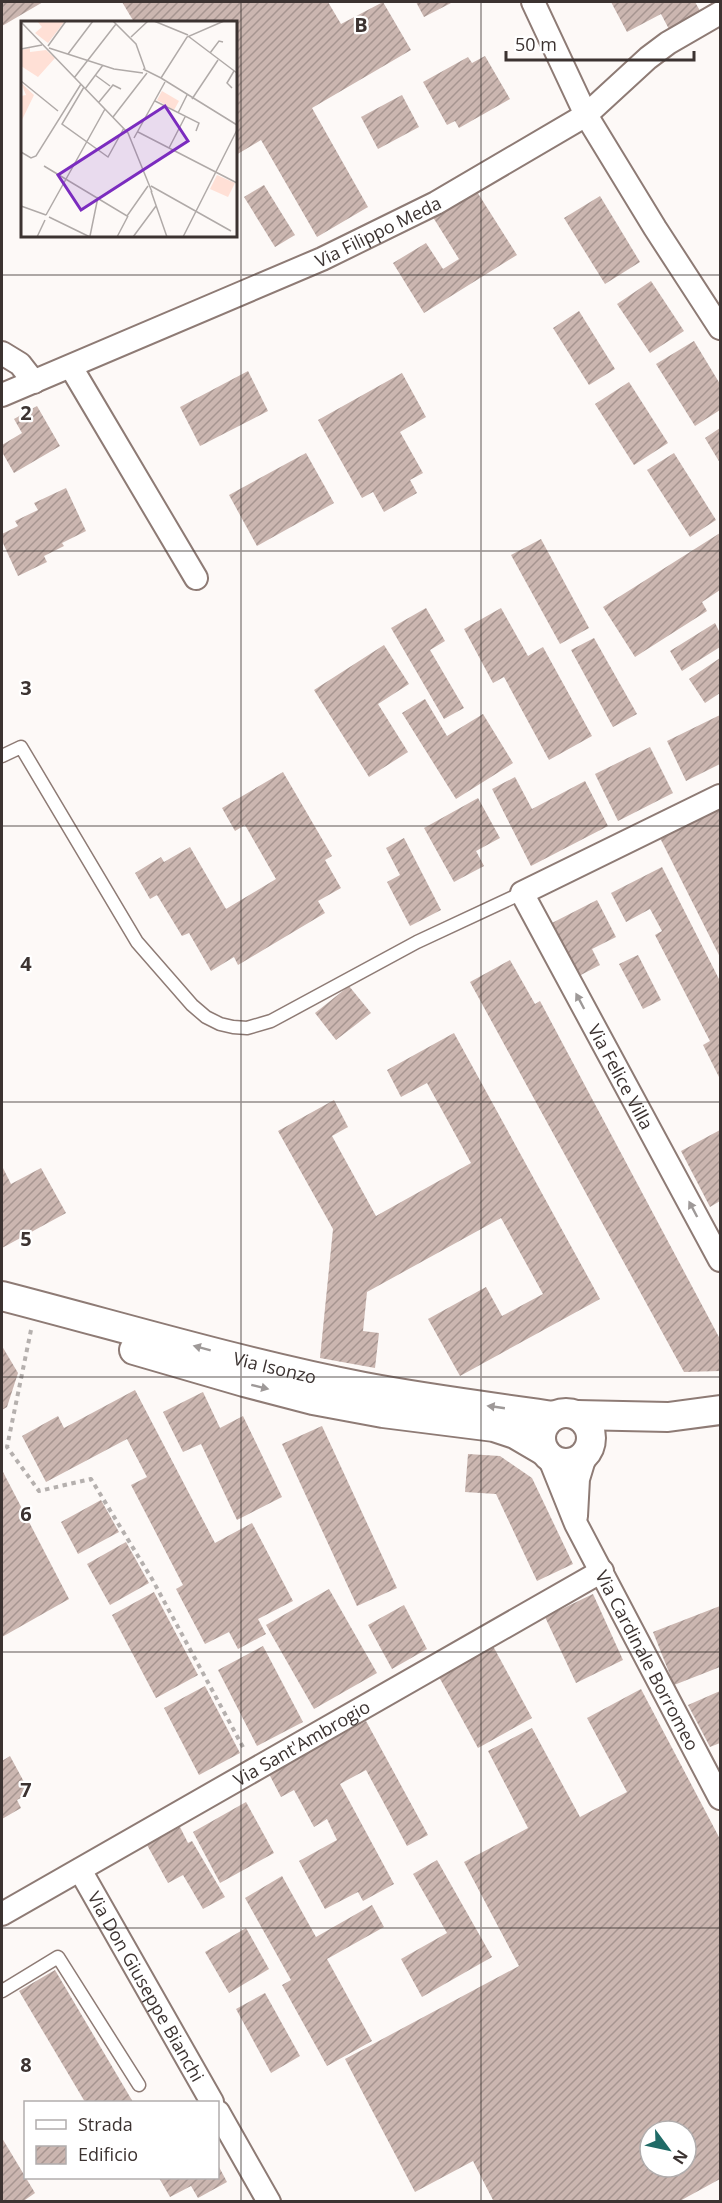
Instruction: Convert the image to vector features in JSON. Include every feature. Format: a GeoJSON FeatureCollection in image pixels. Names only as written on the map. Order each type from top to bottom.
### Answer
{"type":"FeatureCollection","features":[{"type":"Feature","properties":{"kind":"street"},"geometry":{"type":"LineString","coordinates":[[532,2],[586,115],[720,328]]}},
{"type":"Feature","properties":{"kind":"street","name":"Via Filippo Meda"},"geometry":{"type":"LineString","coordinates":[[2,395],[367,238],[469,185],[586,115],[648,58],[668,43],[720,13]]}},
{"type":"Feature","properties":{"kind":"street"},"geometry":{"type":"LineString","coordinates":[[2,353],[20,363],[34,382]]}},
{"type":"Feature","properties":{"kind":"street"},"geometry":{"type":"LineString","coordinates":[[71,367],[196,578]]}},
{"type":"Feature","properties":{"kind":"street"},"geometry":{"type":"LineString","coordinates":[[522,893],[720,796]]}},
{"type":"Feature","properties":{"kind":"street","name":"Via Felice Villa"},"geometry":{"type":"LineString","coordinates":[[522,893],[720,1260]]}},
{"type":"Feature","properties":{"kind":"street","name":"Via Isonzo"},"geometry":{"type":"LineString","coordinates":[[2,1296],[290,1371],[383,1390],[565,1415],[668,1417],[720,1410]]}},
{"type":"Feature","properties":{"kind":"street","name":"Via Isonzo"},"geometry":{"type":"LineString","coordinates":[[2,1315],[313,1400],[383,1413],[494,1427],[515,1434],[547,1454]]}},
{"type":"Feature","properties":{"kind":"street"},"geometry":{"type":"LineString","coordinates":[[576,1524],[577,1487],[588,1450],[589,1427],[586,1422],[565,1415],[543,1428],[541,1443],[547,1454],[563,1463],[571,1463],[588,1450]]}},
{"type":"Feature","properties":{"kind":"street","name":"Via Isonzo"},"geometry":{"type":"LineString","coordinates":[[588,1450],[668,1417]]}},
{"type":"Feature","properties":{"kind":"street","name":"Via Cardinale Borromeo"},"geometry":{"type":"LineString","coordinates":[[547,1454],[576,1524],[720,1798]]}},
{"type":"Feature","properties":{"kind":"street","name":"Via Sant'Ambrogio"},"geometry":{"type":"LineString","coordinates":[[2,1914],[602,1571]]}},
{"type":"Feature","properties":{"kind":"street","name":"Via Don Giuseppe Bianchi"},"geometry":{"type":"LineString","coordinates":[[80,1870],[211,2101]]}},
{"type":"Feature","properties":{"kind":"street"},"geometry":{"type":"LineString","coordinates":[[219,2114],[268,2202]]}},
{"type":"Feature","properties":{"kind":"lane"},"geometry":{"type":"LineString","coordinates":[[2,756],[21,747],[137,942],[192,1005],[206,1017],[220,1024],[247,1028],[272,1021],[417,942],[522,893]]}},
{"type":"Feature","properties":{"kind":"lane"},"geometry":{"type":"LineString","coordinates":[[2,1991],[58,1957],[139,2085]]}},
{"type":"Feature","properties":{"kind":"path"},"geometry":{"type":"LineString","coordinates":[[33,1323],[7,1446],[39,1491],[91,1479],[152,1579],[255,1769]]}},
{"type":"Feature","properties":{"kind":"building"},"geometry":{"type":"Polygon","coordinates":[[[2,2],[43,2],[2,26],[2,2]]]}},
{"type":"Feature","properties":{"kind":"building"},"geometry":{"type":"Polygon","coordinates":[[[122,2],[328,2],[341,24],[383,2],[411,50],[312,108],[368,207],[317,237],[261,140],[237,154],[237,21],[133,21],[122,2]]]}},
{"type":"Feature","properties":{"kind":"building"},"geometry":{"type":"Polygon","coordinates":[[[416,2],[453,2],[424,17],[416,2]]]}},
{"type":"Feature","properties":{"kind":"building"},"geometry":{"type":"Polygon","coordinates":[[[611,2],[695,2],[703,16],[671,33],[661,14],[627,32],[611,2]]]}},
{"type":"Feature","properties":{"kind":"building"},"geometry":{"type":"Polygon","coordinates":[[[485,56],[510,99],[459,128],[455,121],[447,125],[423,82],[468,57],[472,63],[485,56]]]}},
{"type":"Feature","properties":{"kind":"building"},"geometry":{"type":"Polygon","coordinates":[[[402,95],[419,127],[378,149],[361,117],[402,95]]]}},
{"type":"Feature","properties":{"kind":"building"},"geometry":{"type":"Polygon","coordinates":[[[264,185],[295,235],[275,247],[244,197],[264,185]]]}},
{"type":"Feature","properties":{"kind":"building"},"geometry":{"type":"Polygon","coordinates":[[[474,187],[517,255],[424,313],[393,263],[426,243],[443,269],[459,259],[431,214],[474,187]]]}},
{"type":"Feature","properties":{"kind":"building"},"geometry":{"type":"Polygon","coordinates":[[[600,196],[640,262],[605,284],[564,218],[600,196]]]}},
{"type":"Feature","properties":{"kind":"building"},"geometry":{"type":"Polygon","coordinates":[[[651,281],[684,331],[650,353],[617,304],[651,281]]]}},
{"type":"Feature","properties":{"kind":"building"},"geometry":{"type":"Polygon","coordinates":[[[579,311],[615,369],[589,385],[553,328],[579,311]]]}},
{"type":"Feature","properties":{"kind":"building"},"geometry":{"type":"Polygon","coordinates":[[[694,341],[720,384],[720,410],[695,426],[656,364],[694,341]]]}},
{"type":"Feature","properties":{"kind":"building"},"geometry":{"type":"Polygon","coordinates":[[[248,371],[268,411],[200,446],[180,407],[248,371]]]}},
{"type":"Feature","properties":{"kind":"building"},"geometry":{"type":"Polygon","coordinates":[[[402,373],[426,417],[400,432],[423,473],[410,480],[417,493],[384,512],[373,492],[362,498],[318,420],[402,373]]]}},
{"type":"Feature","properties":{"kind":"building"},"geometry":{"type":"Polygon","coordinates":[[[629,382],[668,443],[634,465],[595,404],[629,382]]]}},
{"type":"Feature","properties":{"kind":"building"},"geometry":{"type":"Polygon","coordinates":[[[37,406],[60,446],[14,473],[2,452],[2,445],[22,433],[14,419],[37,406]]]}},
{"type":"Feature","properties":{"kind":"building"},"geometry":{"type":"Polygon","coordinates":[[[720,428],[720,463],[705,438],[720,428]]]}},
{"type":"Feature","properties":{"kind":"building"},"geometry":{"type":"Polygon","coordinates":[[[306,453],[334,503],[257,546],[229,495],[306,453]]]}},
{"type":"Feature","properties":{"kind":"building"},"geometry":{"type":"Polygon","coordinates":[[[674,453],[716,520],[690,537],[647,470],[674,453]]]}},
{"type":"Feature","properties":{"kind":"building"},"geometry":{"type":"Polygon","coordinates":[[[66,488],[86,531],[62,543],[64,546],[44,556],[47,562],[18,576],[2,541],[2,534],[18,526],[15,521],[38,510],[34,503],[66,488]]]}},
{"type":"Feature","properties":{"kind":"building"},"geometry":{"type":"Polygon","coordinates":[[[720,533],[720,590],[702,602],[707,611],[635,657],[603,607],[720,533]]]}},
{"type":"Feature","properties":{"kind":"building"},"geometry":{"type":"Polygon","coordinates":[[[541,539],[589,628],[560,644],[511,555],[541,539]]]}},
{"type":"Feature","properties":{"kind":"building"},"geometry":{"type":"Polygon","coordinates":[[[426,608],[445,641],[430,650],[464,708],[444,719],[391,628],[426,608]]]}},
{"type":"Feature","properties":{"kind":"building"},"geometry":{"type":"Polygon","coordinates":[[[501,608],[528,656],[543,647],[592,736],[549,760],[504,677],[493,683],[464,629],[501,608]]]}},
{"type":"Feature","properties":{"kind":"building"},"geometry":{"type":"Polygon","coordinates":[[[715,623],[720,633],[720,647],[682,671],[670,651],[715,623]]]}},
{"type":"Feature","properties":{"kind":"building"},"geometry":{"type":"Polygon","coordinates":[[[594,638],[637,714],[613,727],[571,650],[594,638]]]}},
{"type":"Feature","properties":{"kind":"building"},"geometry":{"type":"Polygon","coordinates":[[[384,645],[409,684],[378,704],[408,752],[369,777],[314,690],[384,645]]]}},
{"type":"Feature","properties":{"kind":"building"},"geometry":{"type":"Polygon","coordinates":[[[720,658],[720,693],[705,703],[689,679],[720,658]]]}},
{"type":"Feature","properties":{"kind":"building"},"geometry":{"type":"Polygon","coordinates":[[[425,699],[447,736],[483,714],[513,763],[456,799],[402,713],[425,699]]]}},
{"type":"Feature","properties":{"kind":"building"},"geometry":{"type":"Polygon","coordinates":[[[720,715],[720,764],[686,781],[667,741],[720,715]]]}},
{"type":"Feature","properties":{"kind":"building"},"geometry":{"type":"Polygon","coordinates":[[[650,747],[673,793],[618,821],[595,774],[650,747]]]}},
{"type":"Feature","properties":{"kind":"building"},"geometry":{"type":"Polygon","coordinates":[[[283,772],[332,856],[325,860],[341,888],[318,901],[325,913],[238,965],[234,957],[211,971],[189,933],[182,936],[157,895],[150,899],[135,873],[161,857],[164,862],[190,847],[226,909],[276,879],[245,825],[235,831],[222,808],[283,772]]]}},
{"type":"Feature","properties":{"kind":"building"},"geometry":{"type":"Polygon","coordinates":[[[515,777],[532,809],[585,781],[608,826],[531,866],[492,789],[515,777]]]}},
{"type":"Feature","properties":{"kind":"building"},"geometry":{"type":"Polygon","coordinates":[[[478,798],[500,838],[476,851],[484,866],[454,882],[424,828],[478,798]]]}},
{"type":"Feature","properties":{"kind":"building"},"geometry":{"type":"Polygon","coordinates":[[[720,801],[720,957],[658,834],[720,801]]]}},
{"type":"Feature","properties":{"kind":"building"},"geometry":{"type":"Polygon","coordinates":[[[404,838],[441,910],[410,926],[387,882],[400,875],[386,848],[404,838]]]}},
{"type":"Feature","properties":{"kind":"building"},"geometry":{"type":"Polygon","coordinates":[[[662,867],[720,981],[720,1079],[703,1045],[710,1041],[655,935],[662,931],[650,909],[626,922],[611,893],[662,867]]]}},
{"type":"Feature","properties":{"kind":"building"},"geometry":{"type":"Polygon","coordinates":[[[597,900],[616,937],[592,949],[600,965],[577,977],[550,924],[597,900]]]}},
{"type":"Feature","properties":{"kind":"building"},"geometry":{"type":"Polygon","coordinates":[[[638,955],[661,1000],[643,1009],[619,964],[638,955]]]}},
{"type":"Feature","properties":{"kind":"building"},"geometry":{"type":"Polygon","coordinates":[[[510,960],[535,1004],[540,1001],[720,1339],[720,1371],[684,1372],[470,982],[510,960]]]}},
{"type":"Feature","properties":{"kind":"building"},"geometry":{"type":"Polygon","coordinates":[[[349,986],[371,1013],[336,1040],[315,1013],[349,986]]]}},
{"type":"Feature","properties":{"kind":"building"},"geometry":{"type":"Polygon","coordinates":[[[454,1033],[600,1299],[460,1376],[428,1319],[486,1287],[502,1316],[543,1294],[501,1218],[367,1292],[363,1331],[379,1333],[375,1368],[320,1358],[333,1229],[278,1131],[334,1100],[348,1127],[332,1136],[376,1216],[471,1163],[427,1083],[401,1097],[387,1070],[454,1033]]]}},
{"type":"Feature","properties":{"kind":"building"},"geometry":{"type":"Polygon","coordinates":[[[720,1130],[720,1201],[710,1207],[681,1151],[720,1130]]]}},
{"type":"Feature","properties":{"kind":"building"},"geometry":{"type":"Polygon","coordinates":[[[2,1166],[11,1184],[41,1168],[66,1213],[2,1248],[2,1166]]]}},
{"type":"Feature","properties":{"kind":"building"},"geometry":{"type":"Polygon","coordinates":[[[2,1346],[18,1373],[7,1407],[2,1410],[2,1346]]]}},
{"type":"Feature","properties":{"kind":"building"},"geometry":{"type":"Polygon","coordinates":[[[135,1390],[215,1543],[252,1523],[293,1601],[258,1619],[266,1634],[238,1649],[229,1632],[205,1644],[176,1589],[183,1585],[131,1485],[147,1477],[127,1439],[46,1482],[22,1436],[58,1416],[64,1428],[135,1390]]]}},
{"type":"Feature","properties":{"kind":"building"},"geometry":{"type":"Polygon","coordinates":[[[203,1392],[220,1428],[243,1416],[282,1497],[237,1520],[201,1444],[183,1452],[163,1412],[203,1392]]]}},
{"type":"Feature","properties":{"kind":"building"},"geometry":{"type":"Polygon","coordinates":[[[322,1426],[397,1588],[357,1606],[282,1444],[322,1426]]]}},
{"type":"Feature","properties":{"kind":"building"},"geometry":{"type":"Polygon","coordinates":[[[468,1454],[500,1456],[532,1478],[573,1564],[537,1581],[496,1494],[465,1492],[468,1454]]]}},
{"type":"Feature","properties":{"kind":"building"},"geometry":{"type":"Polygon","coordinates":[[[2,1470],[69,1599],[2,1637],[2,1470]]]}},
{"type":"Feature","properties":{"kind":"building"},"geometry":{"type":"Polygon","coordinates":[[[101,1500],[119,1532],[78,1554],[61,1522],[101,1500]]]}},
{"type":"Feature","properties":{"kind":"building"},"geometry":{"type":"Polygon","coordinates":[[[126,1542],[149,1583],[110,1605],[87,1564],[126,1542]]]}},
{"type":"Feature","properties":{"kind":"building"},"geometry":{"type":"Polygon","coordinates":[[[329,1589],[377,1673],[314,1709],[266,1625],[329,1589]]]}},
{"type":"Feature","properties":{"kind":"building"},"geometry":{"type":"Polygon","coordinates":[[[154,1592],[198,1675],[156,1698],[112,1615],[154,1592]]]}},
{"type":"Feature","properties":{"kind":"building"},"geometry":{"type":"Polygon","coordinates":[[[593,1594],[623,1660],[576,1683],[545,1617],[593,1594]]]}},
{"type":"Feature","properties":{"kind":"building"},"geometry":{"type":"Polygon","coordinates":[[[404,1605],[427,1649],[392,1669],[368,1625],[404,1605]]]}},
{"type":"Feature","properties":{"kind":"building"},"geometry":{"type":"Polygon","coordinates":[[[720,1606],[720,1667],[674,1685],[653,1632],[720,1606]]]}},
{"type":"Feature","properties":{"kind":"building"},"geometry":{"type":"Polygon","coordinates":[[[263,1646],[303,1722],[257,1746],[218,1670],[263,1646]]]}},
{"type":"Feature","properties":{"kind":"building"},"geometry":{"type":"Polygon","coordinates":[[[493,1646],[532,1718],[478,1748],[439,1677],[493,1646]]]}},
{"type":"Feature","properties":{"kind":"building"},"geometry":{"type":"Polygon","coordinates":[[[205,1686],[240,1753],[199,1775],[164,1708],[205,1686]]]}},
{"type":"Feature","properties":{"kind":"building"},"geometry":{"type":"Polygon","coordinates":[[[641,1689],[720,1839],[720,2179],[678,2202],[494,2202],[473,2161],[415,2192],[345,2059],[519,1966],[464,1862],[528,1828],[488,1751],[532,1728],[580,1817],[627,1792],[587,1718],[641,1689]]]}},
{"type":"Feature","properties":{"kind":"building"},"geometry":{"type":"Polygon","coordinates":[[[720,1691],[720,1743],[710,1747],[688,1705],[720,1691]]]}},
{"type":"Feature","properties":{"kind":"building"},"geometry":{"type":"Polygon","coordinates":[[[366,1721],[428,1835],[407,1846],[366,1770],[340,1784],[394,1884],[363,1901],[358,1892],[325,1909],[299,1861],[337,1840],[327,1819],[314,1827],[294,1790],[281,1797],[269,1774],[366,1721]]]}},
{"type":"Feature","properties":{"kind":"building"},"geometry":{"type":"Polygon","coordinates":[[[10,1756],[30,1793],[17,1800],[21,1808],[2,1819],[2,1761],[10,1756]]]}},
{"type":"Feature","properties":{"kind":"building"},"geometry":{"type":"Polygon","coordinates":[[[246,1802],[274,1853],[220,1883],[193,1832],[246,1802]]]}},
{"type":"Feature","properties":{"kind":"building"},"geometry":{"type":"Polygon","coordinates":[[[180,1827],[188,1843],[192,1841],[225,1897],[203,1909],[183,1875],[168,1883],[147,1845],[180,1827]]]}},
{"type":"Feature","properties":{"kind":"building"},"geometry":{"type":"Polygon","coordinates":[[[437,1860],[492,1957],[422,1997],[401,1959],[447,1933],[413,1874],[437,1860]]]}},
{"type":"Feature","properties":{"kind":"building"},"geometry":{"type":"Polygon","coordinates":[[[282,1876],[316,1937],[372,1905],[384,1927],[327,1959],[372,2041],[327,2066],[282,1985],[291,1980],[245,1898],[282,1876]]]}},
{"type":"Feature","properties":{"kind":"building"},"geometry":{"type":"Polygon","coordinates":[[[246,1928],[269,1969],[229,1993],[205,1952],[246,1928]]]}},
{"type":"Feature","properties":{"kind":"building"},"geometry":{"type":"Polygon","coordinates":[[[55,1970],[132,2101],[84,2101],[19,1991],[55,1970]]]}},
{"type":"Feature","properties":{"kind":"building"},"geometry":{"type":"Polygon","coordinates":[[[265,1993],[300,2056],[271,2073],[236,2009],[265,1993]]]}},
{"type":"Feature","properties":{"kind":"building"},"geometry":{"type":"Polygon","coordinates":[[[2,2138],[24,2175],[24,2179],[27,2179],[35,2193],[22,2202],[2,2202],[2,2138]]]}},
{"type":"Feature","properties":{"kind":"building"},"geometry":{"type":"Polygon","coordinates":[[[219,2167],[227,2182],[198,2198],[191,2186],[170,2197],[160,2179],[219,2179],[219,2167]]]}}]}
